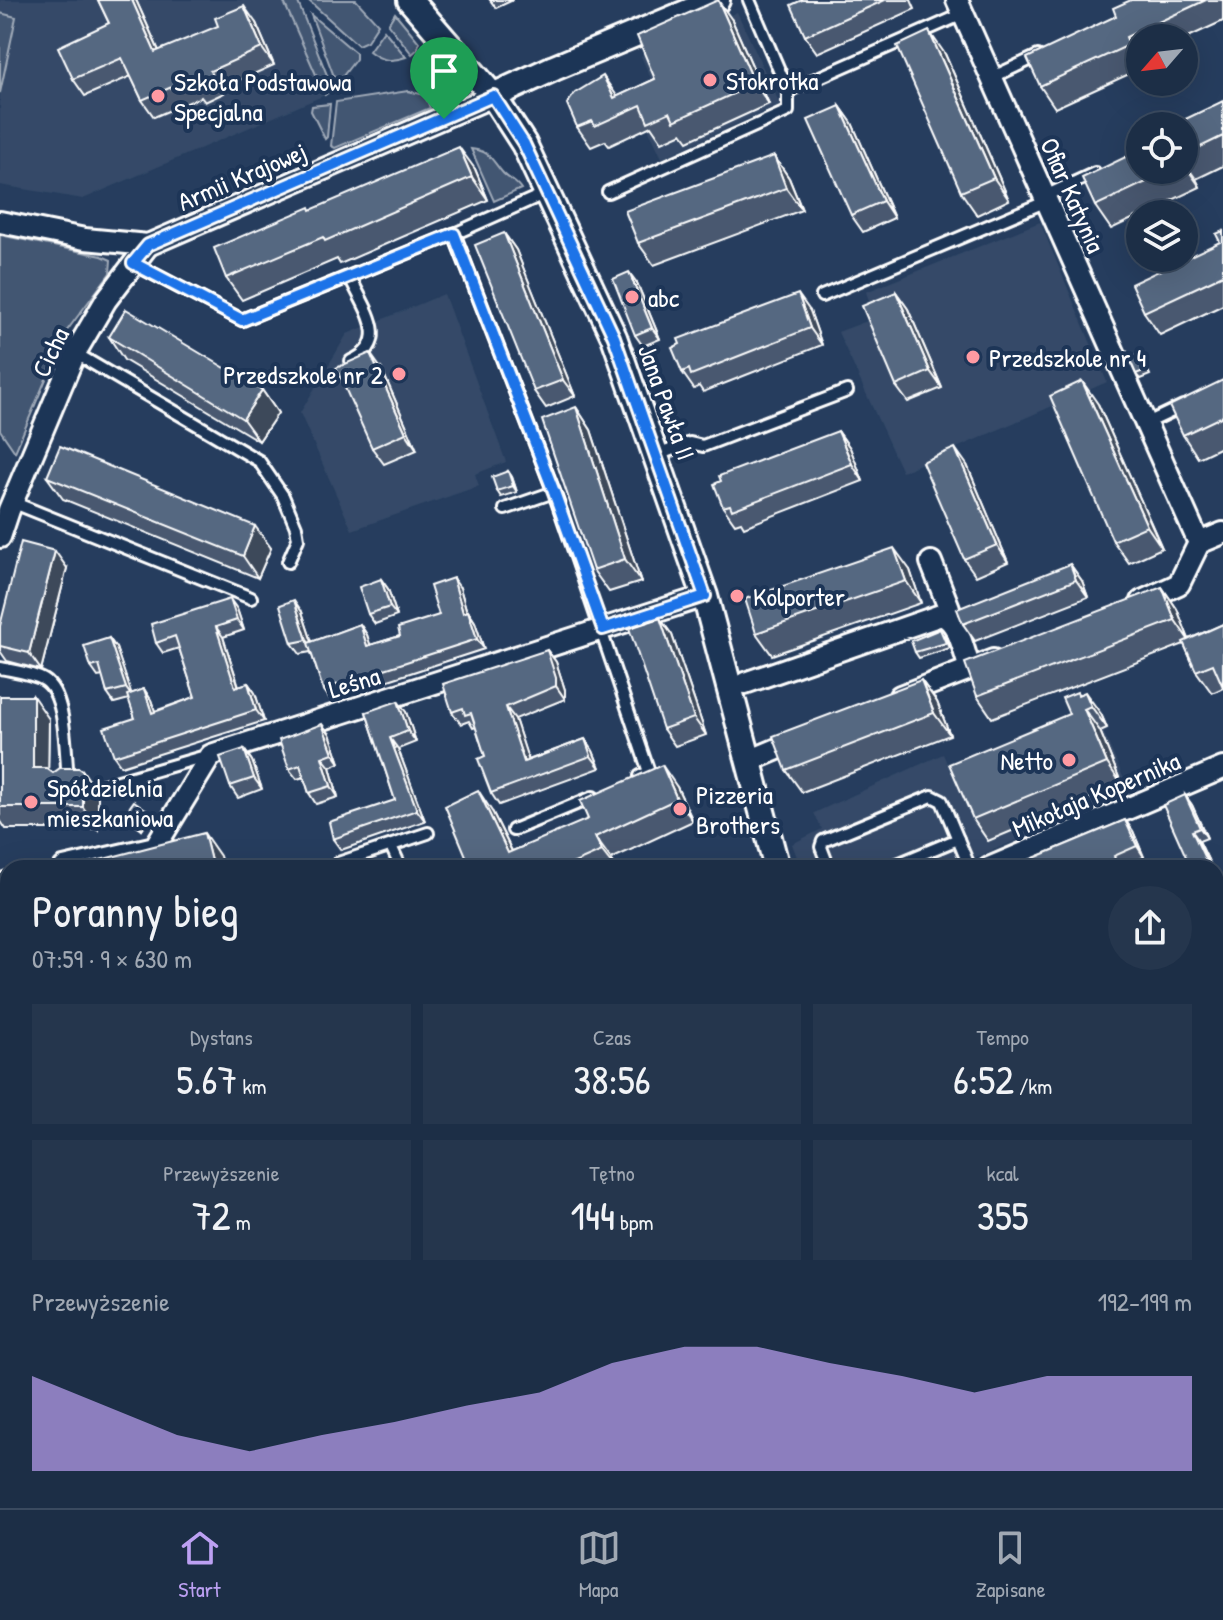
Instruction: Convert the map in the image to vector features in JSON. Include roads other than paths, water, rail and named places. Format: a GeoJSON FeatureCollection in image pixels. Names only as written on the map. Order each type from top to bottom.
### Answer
{"type":"FeatureCollection","features":[{"type":"Feature","properties":{"kind":"street","name":"Jana Pawła II"},"geometry":{"type":"LineString","coordinates":[[410,0],[493,96],[524,144],[614,337],[705,596],[749,761],[770,860]]}},
{"type":"Feature","properties":{"kind":"street"},"geometry":{"type":"LineString","coordinates":[[493,96],[717,0]]}},
{"type":"Feature","properties":{"kind":"street","name":"Ofiar Katynia"},"geometry":{"type":"LineString","coordinates":[[960,7],[1199,543]]}},
{"type":"Feature","properties":{"kind":"street","name":"Armii Krajowej"},"geometry":{"type":"LineString","coordinates":[[0,222],[85,239],[148,245],[493,96]]}},
{"type":"Feature","properties":{"kind":"street","name":"Cicha"},"geometry":{"type":"LineString","coordinates":[[0,537],[75,353],[106,300],[148,245]]}},
{"type":"Feature","properties":{"kind":"street"},"geometry":{"type":"LineString","coordinates":[[1126,607],[1179,584],[1199,543],[1223,533]]}},
{"type":"Feature","properties":{"kind":"street"},"geometry":{"type":"LineString","coordinates":[[931,562],[949,608],[947,616]]}},
{"type":"Feature","properties":{"kind":"street","name":"Leśna"},"geometry":{"type":"LineString","coordinates":[[211,755],[705,596]]}},
{"type":"Feature","properties":{"kind":"street"},"geometry":{"type":"LineString","coordinates":[[745,683],[941,615],[953,622],[970,669]]}},
{"type":"Feature","properties":{"kind":"street"},"geometry":{"type":"LineString","coordinates":[[875,706],[1015,652]]}},
{"type":"Feature","properties":{"kind":"street"},"geometry":{"type":"LineString","coordinates":[[749,761],[819,730]]}},
{"type":"Feature","properties":{"kind":"street"},"geometry":{"type":"LineString","coordinates":[[99,860],[155,847],[211,755]]}},
{"type":"Feature","properties":{"kind":"street","name":"Mikołaja Kopernika"},"geometry":{"type":"LineString","coordinates":[[1008,860],[1223,768]]}},
{"type":"Feature","properties":{"kind":"lane"},"geometry":{"type":"LineString","coordinates":[[608,192],[788,111],[788,91],[749,0]]}},
{"type":"Feature","properties":{"kind":"lane"},"geometry":{"type":"LineString","coordinates":[[788,91],[960,7]]}},
{"type":"Feature","properties":{"kind":"lane"},"geometry":{"type":"LineString","coordinates":[[993,77],[1049,52]]}},
{"type":"Feature","properties":{"kind":"lane"},"geometry":{"type":"LineString","coordinates":[[822,296],[1046,198],[1113,165]]}},
{"type":"Feature","properties":{"kind":"lane"},"geometry":{"type":"LineString","coordinates":[[133,263],[242,320],[454,234],[548,192]]}},
{"type":"Feature","properties":{"kind":"lane"},"geometry":{"type":"LineString","coordinates":[[454,234],[554,492],[603,629],[649,772],[635,778]]}},
{"type":"Feature","properties":{"kind":"lane"},"geometry":{"type":"LineString","coordinates":[[350,277],[374,336],[371,348],[365,355],[351,361]]}},
{"type":"Feature","properties":{"kind":"lane"},"geometry":{"type":"LineString","coordinates":[[75,353],[259,461],[283,496],[296,527],[298,539],[288,562]]}},
{"type":"Feature","properties":{"kind":"lane"},"geometry":{"type":"LineString","coordinates":[[657,455],[690,443],[703,446],[847,391]]}},
{"type":"Feature","properties":{"kind":"lane"},"geometry":{"type":"LineString","coordinates":[[1145,424],[1197,399]]}},
{"type":"Feature","properties":{"kind":"lane"},"geometry":{"type":"LineString","coordinates":[[505,509],[554,492]]}},
{"type":"Feature","properties":{"kind":"lane"},"geometry":{"type":"LineString","coordinates":[[12,502],[251,598]]}},
{"type":"Feature","properties":{"kind":"lane"},"geometry":{"type":"LineString","coordinates":[[0,668],[43,679],[56,694],[69,787]]}},
{"type":"Feature","properties":{"kind":"lane"},"geometry":{"type":"LineString","coordinates":[[101,786],[211,755]]}},
{"type":"Feature","properties":{"kind":"lane"},"geometry":{"type":"LineString","coordinates":[[513,830],[606,791]]}},
{"type":"Feature","properties":{"kind":"lane"},"geometry":{"type":"LineString","coordinates":[[826,860],[821,847],[823,841],[932,796],[942,801],[967,860]]}},
{"type":"Feature","properties":{"kind":"lane"},"geometry":{"type":"LineString","coordinates":[[347,860],[428,833]]}},
{"type":"Feature","properties":{"kind":"lane"},"geometry":{"type":"LineString","coordinates":[[907,860],[958,839]]}},
{"type":"Feature","properties":{"kind":"lane"},"geometry":{"type":"LineString","coordinates":[[391,846],[397,860]]}},
{"type":"Feature","properties":{"kind":"place","name":"Stokrotka"},"geometry":{"type":"Point","coordinates":[710,80]}},
{"type":"Feature","properties":{"kind":"place","name":"Szkoła Podstawowa Specjalna"},"geometry":{"type":"Point","coordinates":[158,96]}},
{"type":"Feature","properties":{"kind":"place","name":"abc"},"geometry":{"type":"Point","coordinates":[632,297]}},
{"type":"Feature","properties":{"kind":"place","name":"Przedszkole nr 4"},"geometry":{"type":"Point","coordinates":[973,357]}},
{"type":"Feature","properties":{"kind":"place","name":"Przedszkole nr 2"},"geometry":{"type":"Point","coordinates":[399,374]}},
{"type":"Feature","properties":{"kind":"place","name":"Kolporter"},"geometry":{"type":"Point","coordinates":[737,596]}},
{"type":"Feature","properties":{"kind":"place","name":"Netto"},"geometry":{"type":"Point","coordinates":[1069,760]}},
{"type":"Feature","properties":{"kind":"place","name":"Spółdzielnia mieszkaniowa"},"geometry":{"type":"Point","coordinates":[31,802]}},
{"type":"Feature","properties":{"kind":"place","name":"Pizzeria Brothers"},"geometry":{"type":"Point","coordinates":[680,809]}}]}
